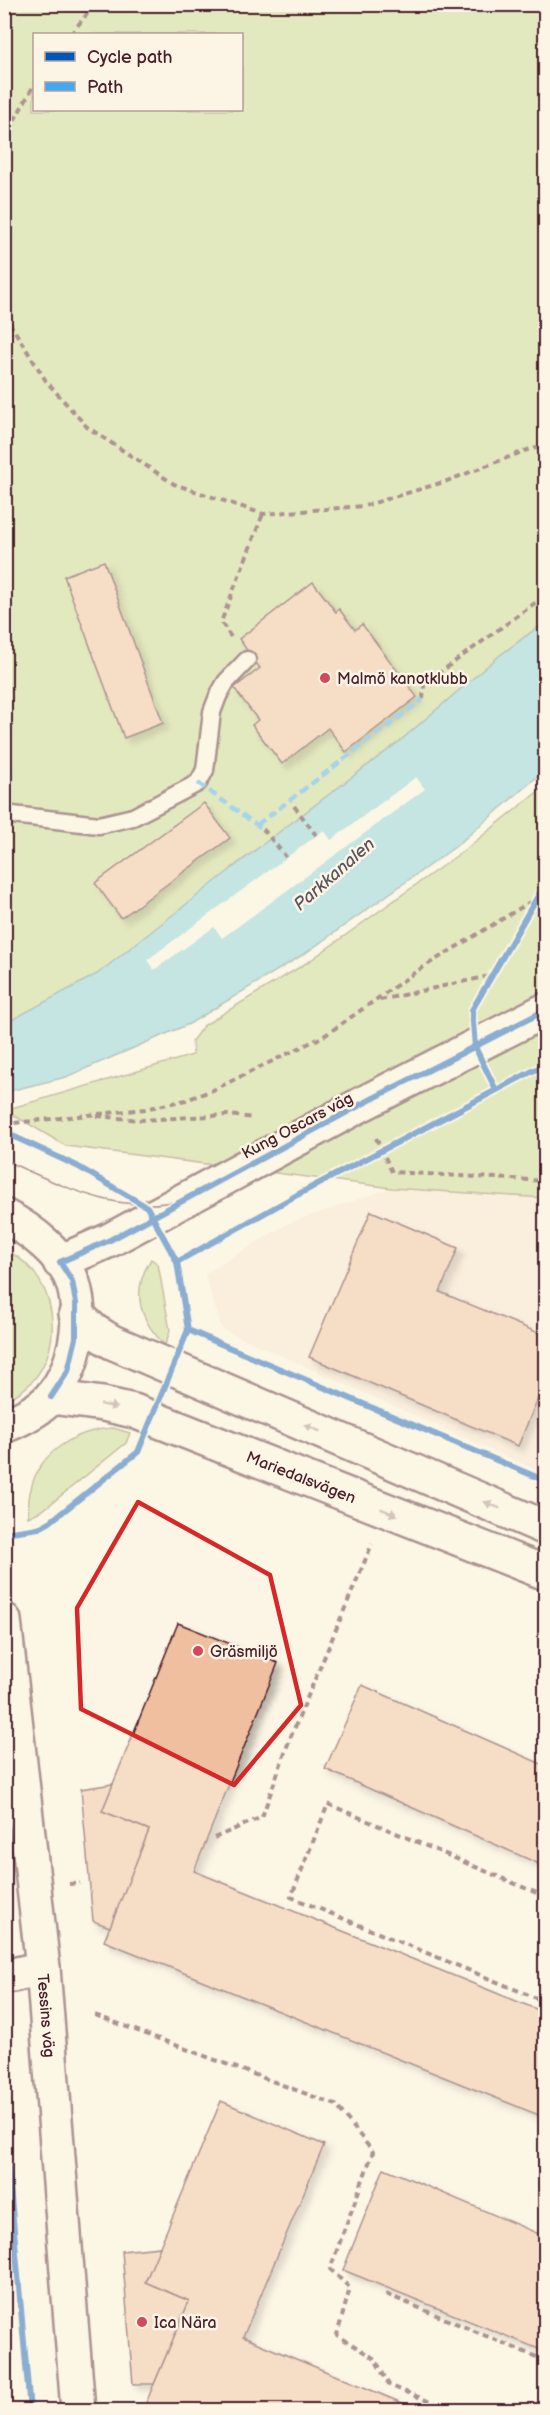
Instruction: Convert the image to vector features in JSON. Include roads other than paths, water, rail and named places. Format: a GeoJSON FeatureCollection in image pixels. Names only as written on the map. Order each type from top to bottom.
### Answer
{"type":"FeatureCollection","features":[{"type":"Feature","properties":{"kind":"street","name":"Kung Oscars väg"},"geometry":{"type":"LineString","coordinates":[[60,1262],[110,1240],[362,1104],[546,1010]]}},
{"type":"Feature","properties":{"kind":"street"},"geometry":{"type":"LineString","coordinates":[[4,1216],[21,1224],[60,1262],[72,1281],[76,1314],[76,1338],[68,1371],[51,1397],[34,1411],[4,1426]]}},
{"type":"Feature","properties":{"kind":"street"},"geometry":{"type":"LineString","coordinates":[[76,1314],[94,1331],[111,1342],[546,1528]]}},
{"type":"Feature","properties":{"kind":"street","name":"Mariedalsvägen"},"geometry":{"type":"LineString","coordinates":[[51,1397],[134,1411],[546,1573]]}},
{"type":"Feature","properties":{"kind":"street","name":"Tessins väg"},"geometry":{"type":"LineString","coordinates":[[4,1620],[13,1769],[43,1968],[78,2410]]}},
{"type":"Feature","properties":{"kind":"street"},"geometry":{"type":"LineString","coordinates":[[4,1977],[43,1968]]}},
{"type":"Feature","properties":{"kind":"lane"},"geometry":{"type":"LineString","coordinates":[[4,814],[99,825],[133,817],[198,783],[205,770],[212,712],[218,696],[226,682],[247,660]]}},
{"type":"Feature","properties":{"kind":"water","name":"Parkkanalen"},"geometry":{"type":"Polygon","coordinates":[[[545,622],[545,770],[455,847],[304,954],[189,1024],[66,1077],[5,1092],[4,1024],[97,974],[400,741],[499,656],[545,622]]]}},
{"type":"Feature","properties":{"kind":"tram line"},"geometry":{"type":"LineString","coordinates":[[4,1160],[72,1189],[117,1202],[164,1203],[189,1198],[362,1104],[546,1010]]}},
{"type":"Feature","properties":{"kind":"place","name":"Malmö kanotklubb"},"geometry":{"type":"Point","coordinates":[325,678]}},
{"type":"Feature","properties":{"kind":"place","name":"Gräsmiljö"},"geometry":{"type":"Point","coordinates":[198,1651]}},
{"type":"Feature","properties":{"kind":"place","name":"Ica Nära"},"geometry":{"type":"Point","coordinates":[142,2322]}}]}
